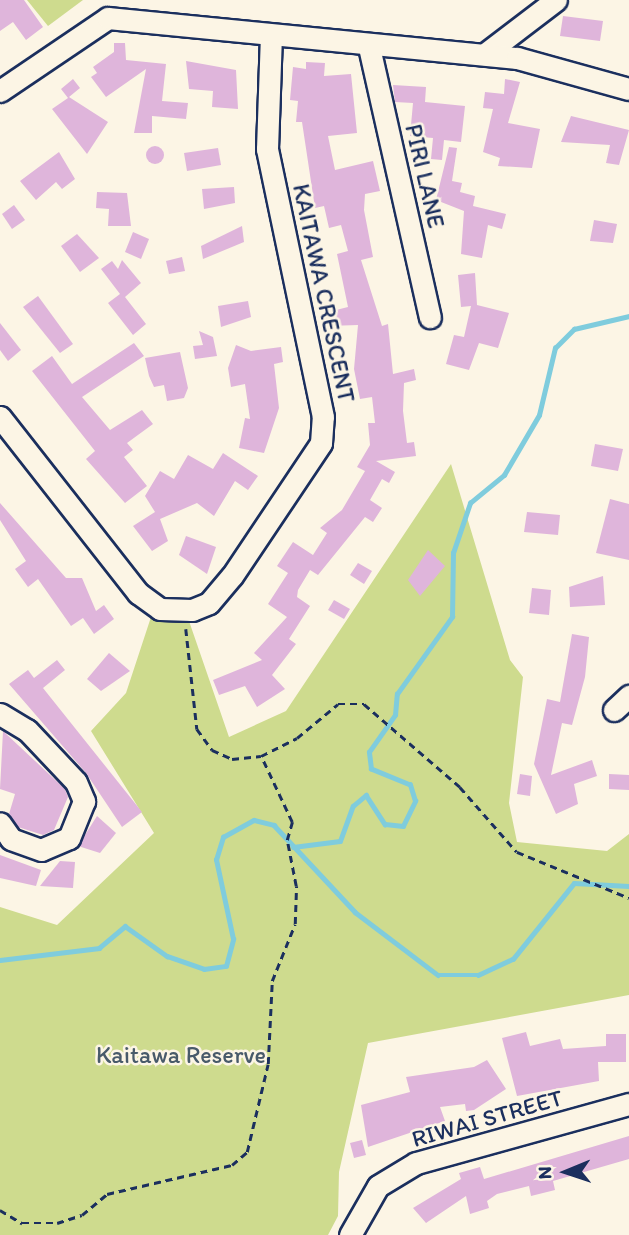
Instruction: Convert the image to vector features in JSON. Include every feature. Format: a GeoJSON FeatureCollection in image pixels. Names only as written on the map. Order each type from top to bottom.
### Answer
{"type":"FeatureCollection","features":[{"type":"Feature","properties":{"kind":"street"},"geometry":{"type":"LineString","coordinates":[[485,54],[556,0]]}},
{"type":"Feature","properties":{"kind":"street"},"geometry":{"type":"LineString","coordinates":[[0,91],[108,18],[369,47],[485,54],[547,63],[629,89]]}},
{"type":"Feature","properties":{"kind":"street","name":"KAITAWA CRESCENT"},"geometry":{"type":"LineString","coordinates":[[192,610],[209,603],[232,576],[321,443],[323,417],[267,149],[271,36]]}},
{"type":"Feature","properties":{"kind":"street","name":"PIRI LANE"},"geometry":{"type":"LineString","coordinates":[[369,47],[430,317]]}},
{"type":"Feature","properties":{"kind":"street"},"geometry":{"type":"LineString","coordinates":[[0,417],[138,593],[160,609],[192,610]]}},
{"type":"Feature","properties":{"kind":"street"},"geometry":{"type":"LineString","coordinates":[[0,714],[27,730],[76,782],[84,801],[69,838],[41,850],[11,839],[0,823]]}},
{"type":"Feature","properties":{"kind":"street","name":"RIWAI STREET"},"geometry":{"type":"LineString","coordinates":[[350,1235],[378,1186],[416,1163],[629,1104]]}},
{"type":"Feature","properties":{"kind":"path"},"geometry":{"type":"LineString","coordinates":[[192,610],[185,631],[197,729],[212,750],[232,759],[261,756],[297,738],[338,704],[376,709],[460,787],[517,852],[629,898]]}},
{"type":"Feature","properties":{"kind":"path"},"geometry":{"type":"LineString","coordinates":[[0,1210],[23,1223],[57,1223],[82,1215],[107,1194],[232,1165],[247,1152],[268,1064],[272,981],[295,924],[296,898],[287,840],[292,822],[261,756]]}},
{"type":"Feature","properties":{"kind":"green space"},"geometry":{"type":"Polygon","coordinates":[[[27,0],[83,0],[48,26],[27,0]]]}},
{"type":"Feature","properties":{"kind":"green space","name":"Kaitawa Reserve"},"geometry":{"type":"Polygon","coordinates":[[[451,464],[510,660],[523,677],[509,803],[517,842],[607,851],[629,834],[629,995],[368,1043],[339,1172],[338,1216],[328,1235],[0,1235],[0,907],[57,925],[154,833],[91,731],[126,693],[151,617],[189,621],[229,737],[286,711],[451,464]]]}},
{"type":"Feature","properties":{"kind":"building"},"geometry":{"type":"Polygon","coordinates":[[[0,0],[24,0],[43,27],[26,40],[13,22],[0,31],[0,0]]]}},
{"type":"Feature","properties":{"kind":"building"},"geometry":{"type":"Polygon","coordinates":[[[563,16],[603,21],[600,41],[560,36],[563,16]]]}},
{"type":"Feature","properties":{"kind":"building"},"geometry":{"type":"Polygon","coordinates":[[[114,43],[125,43],[126,60],[166,64],[162,101],[188,103],[186,119],[152,116],[152,133],[134,133],[146,69],[106,97],[91,77],[97,73],[93,67],[114,52],[114,43]]]}},
{"type":"Feature","properties":{"kind":"building"},"geometry":{"type":"Polygon","coordinates":[[[186,61],[236,70],[238,109],[212,107],[213,91],[189,89],[186,61]]]}},
{"type":"Feature","properties":{"kind":"building"},"geometry":{"type":"Polygon","coordinates":[[[306,62],[325,63],[324,76],[351,74],[357,133],[328,136],[335,170],[373,161],[380,191],[365,194],[364,210],[373,257],[361,260],[382,326],[388,324],[393,374],[414,369],[416,380],[404,383],[403,411],[407,443],[414,442],[416,456],[376,461],[395,472],[389,483],[382,479],[370,500],[382,508],[373,522],[365,517],[318,575],[310,570],[298,590],[297,597],[310,606],[289,639],[296,644],[272,675],[285,689],[257,707],[245,686],[219,695],[213,680],[262,660],[254,653],[287,617],[268,604],[288,573],[277,566],[293,542],[313,555],[327,533],[320,528],[342,510],[365,471],[357,467],[370,445],[368,423],[375,423],[372,397],[360,399],[354,369],[358,325],[328,326],[324,313],[348,307],[337,254],[348,251],[341,225],[329,228],[324,206],[315,208],[302,122],[296,122],[298,101],[290,100],[293,67],[306,69],[306,62]]]}},
{"type":"Feature","properties":{"kind":"building"},"geometry":{"type":"Polygon","coordinates":[[[73,79],[80,88],[69,97],[108,122],[87,154],[52,109],[68,98],[61,89],[73,79]]]}},
{"type":"Feature","properties":{"kind":"building"},"geometry":{"type":"Polygon","coordinates":[[[505,79],[520,82],[508,123],[540,129],[532,168],[498,166],[500,158],[483,152],[493,109],[483,108],[485,92],[504,94],[505,79]]]}},
{"type":"Feature","properties":{"kind":"building"},"geometry":{"type":"Polygon","coordinates":[[[393,85],[426,87],[425,102],[465,106],[461,142],[444,140],[442,160],[431,159],[433,138],[410,136],[413,103],[395,102],[393,85]]]}},
{"type":"Feature","properties":{"kind":"building"},"geometry":{"type":"Polygon","coordinates":[[[571,116],[629,130],[619,165],[606,163],[610,145],[561,142],[571,116]]]}},
{"type":"Feature","properties":{"kind":"building"},"geometry":{"type":"Polygon","coordinates":[[[151,146],[159,146],[164,155],[162,162],[151,164],[146,159],[146,151],[151,146]]]}},
{"type":"Feature","properties":{"kind":"building"},"geometry":{"type":"Polygon","coordinates":[[[449,147],[457,148],[452,181],[462,183],[460,192],[475,196],[473,206],[506,214],[502,229],[488,225],[482,258],[461,254],[464,211],[436,200],[449,147]]]}},
{"type":"Feature","properties":{"kind":"building"},"geometry":{"type":"Polygon","coordinates":[[[218,148],[221,165],[187,171],[184,153],[218,148]]]}},
{"type":"Feature","properties":{"kind":"building"},"geometry":{"type":"Polygon","coordinates":[[[59,152],[75,179],[62,189],[56,182],[36,200],[20,181],[59,152]]]}},
{"type":"Feature","properties":{"kind":"building"},"geometry":{"type":"Polygon","coordinates":[[[234,187],[235,203],[204,209],[202,189],[234,187]]]}},
{"type":"Feature","properties":{"kind":"building"},"geometry":{"type":"Polygon","coordinates":[[[97,192],[127,193],[131,226],[108,226],[109,209],[96,208],[97,192]]]}},
{"type":"Feature","properties":{"kind":"building"},"geometry":{"type":"Polygon","coordinates":[[[14,205],[25,220],[12,229],[2,214],[14,205]]]}},
{"type":"Feature","properties":{"kind":"building"},"geometry":{"type":"Polygon","coordinates":[[[594,220],[617,224],[613,243],[590,241],[594,220]]]}},
{"type":"Feature","properties":{"kind":"building"},"geometry":{"type":"Polygon","coordinates":[[[242,226],[244,242],[203,259],[201,246],[242,226]]]}},
{"type":"Feature","properties":{"kind":"building"},"geometry":{"type":"Polygon","coordinates":[[[133,232],[149,239],[141,259],[125,252],[133,232]]]}},
{"type":"Feature","properties":{"kind":"building"},"geometry":{"type":"Polygon","coordinates":[[[77,234],[99,258],[80,272],[61,246],[77,234]]]}},
{"type":"Feature","properties":{"kind":"building"},"geometry":{"type":"Polygon","coordinates":[[[182,257],[185,271],[169,274],[166,261],[182,257]]]}},
{"type":"Feature","properties":{"kind":"building"},"geometry":{"type":"Polygon","coordinates":[[[122,260],[141,283],[125,297],[146,324],[133,335],[108,303],[120,294],[101,269],[112,261],[118,269],[122,260]]]}},
{"type":"Feature","properties":{"kind":"building"},"geometry":{"type":"Polygon","coordinates":[[[475,273],[477,305],[509,313],[498,348],[479,343],[469,370],[446,364],[454,335],[464,337],[471,306],[461,307],[458,275],[475,273]]]}},
{"type":"Feature","properties":{"kind":"building"},"geometry":{"type":"Polygon","coordinates":[[[38,296],[73,344],[60,353],[23,307],[38,296]]]}},
{"type":"Feature","properties":{"kind":"building"},"geometry":{"type":"Polygon","coordinates":[[[248,301],[251,317],[221,327],[218,306],[248,301]]]}},
{"type":"Feature","properties":{"kind":"building"},"geometry":{"type":"Polygon","coordinates":[[[0,323],[21,350],[8,361],[0,350],[0,323]]]}},
{"type":"Feature","properties":{"kind":"building"},"geometry":{"type":"Polygon","coordinates":[[[199,331],[213,337],[217,356],[195,359],[193,346],[203,345],[199,331]]]}},
{"type":"Feature","properties":{"kind":"building"},"geometry":{"type":"Polygon","coordinates":[[[134,343],[144,356],[82,397],[110,430],[142,410],[153,424],[127,443],[133,450],[124,457],[147,486],[125,503],[86,459],[95,451],[32,371],[52,356],[72,384],[134,343]]]}},
{"type":"Feature","properties":{"kind":"building"},"geometry":{"type":"Polygon","coordinates":[[[236,345],[251,351],[281,347],[283,362],[274,364],[279,408],[264,453],[239,448],[245,418],[250,419],[245,384],[231,387],[228,368],[236,345]]]}},
{"type":"Feature","properties":{"kind":"building"},"geometry":{"type":"Polygon","coordinates":[[[180,352],[188,388],[184,398],[167,401],[164,385],[154,387],[145,358],[180,352]]]}},
{"type":"Feature","properties":{"kind":"building"},"geometry":{"type":"Polygon","coordinates":[[[595,444],[623,449],[618,471],[591,466],[595,444]]]}},
{"type":"Feature","properties":{"kind":"building"},"geometry":{"type":"Polygon","coordinates":[[[223,453],[258,476],[248,490],[235,481],[214,516],[197,503],[160,519],[168,541],[152,551],[133,526],[155,512],[145,496],[160,471],[174,479],[188,455],[213,469],[223,453]]]}},
{"type":"Feature","properties":{"kind":"building"},"geometry":{"type":"Polygon","coordinates":[[[610,499],[629,504],[629,560],[596,553],[610,499]]]}},
{"type":"Feature","properties":{"kind":"building"},"geometry":{"type":"Polygon","coordinates":[[[0,503],[66,578],[82,578],[96,611],[104,605],[114,619],[94,634],[83,618],[71,626],[38,579],[28,587],[15,569],[26,561],[0,520],[0,503]]]}},
{"type":"Feature","properties":{"kind":"building"},"geometry":{"type":"Polygon","coordinates":[[[527,512],[560,515],[558,535],[524,532],[527,512]]]}},
{"type":"Feature","properties":{"kind":"building"},"geometry":{"type":"Polygon","coordinates":[[[186,536],[216,547],[207,574],[179,555],[186,536]]]}},
{"type":"Feature","properties":{"kind":"building"},"geometry":{"type":"Polygon","coordinates":[[[428,550],[445,566],[420,596],[408,580],[428,550]]]}},
{"type":"Feature","properties":{"kind":"building"},"geometry":{"type":"Polygon","coordinates":[[[358,563],[372,571],[364,584],[350,575],[358,563]]]}},
{"type":"Feature","properties":{"kind":"building"},"geometry":{"type":"Polygon","coordinates":[[[603,576],[605,605],[570,607],[569,587],[603,576]]]}},
{"type":"Feature","properties":{"kind":"building"},"geometry":{"type":"Polygon","coordinates":[[[532,588],[551,590],[549,615],[529,613],[532,588]]]}},
{"type":"Feature","properties":{"kind":"building"},"geometry":{"type":"Polygon","coordinates":[[[334,600],[350,609],[344,619],[328,610],[334,600]]]}},
{"type":"Feature","properties":{"kind":"building"},"geometry":{"type":"Polygon","coordinates":[[[572,634],[589,637],[585,677],[572,725],[562,723],[551,775],[592,760],[597,776],[574,784],[578,804],[556,814],[534,764],[547,699],[560,702],[572,634]]]}},
{"type":"Feature","properties":{"kind":"building"},"geometry":{"type":"Polygon","coordinates":[[[109,653],[130,671],[101,691],[87,679],[109,653]]]}},
{"type":"Feature","properties":{"kind":"building"},"geometry":{"type":"Polygon","coordinates":[[[57,660],[65,670],[43,688],[142,812],[122,827],[86,773],[9,684],[28,670],[34,678],[57,660]]]}},
{"type":"Feature","properties":{"kind":"building"},"geometry":{"type":"Polygon","coordinates":[[[3,731],[65,789],[68,797],[54,830],[43,835],[18,827],[9,814],[15,794],[0,789],[3,731]]]}},
{"type":"Feature","properties":{"kind":"building"},"geometry":{"type":"Polygon","coordinates":[[[520,774],[532,776],[530,796],[517,794],[520,774]]]}},
{"type":"Feature","properties":{"kind":"building"},"geometry":{"type":"Polygon","coordinates":[[[609,774],[629,775],[629,790],[609,789],[609,774]]]}},
{"type":"Feature","properties":{"kind":"building"},"geometry":{"type":"Polygon","coordinates":[[[97,816],[116,833],[100,853],[78,846],[97,816]]]}},
{"type":"Feature","properties":{"kind":"building"},"geometry":{"type":"Polygon","coordinates":[[[0,855],[41,870],[36,886],[0,878],[0,855]]]}},
{"type":"Feature","properties":{"kind":"building"},"geometry":{"type":"Polygon","coordinates":[[[60,861],[75,862],[73,888],[40,886],[60,861]]]}},
{"type":"Feature","properties":{"kind":"building"},"geometry":{"type":"Polygon","coordinates":[[[526,1032],[530,1046],[560,1039],[563,1049],[606,1046],[606,1034],[626,1034],[626,1062],[598,1062],[599,1081],[517,1096],[502,1038],[526,1032]]]}},
{"type":"Feature","properties":{"kind":"building"},"geometry":{"type":"Polygon","coordinates":[[[487,1060],[506,1089],[474,1110],[466,1111],[465,1104],[440,1107],[445,1121],[368,1147],[361,1105],[410,1092],[406,1077],[474,1067],[487,1060]]]}},
{"type":"Feature","properties":{"kind":"building"},"geometry":{"type":"Polygon","coordinates":[[[629,1136],[629,1159],[553,1181],[555,1190],[531,1196],[529,1186],[497,1194],[487,1201],[489,1208],[470,1214],[466,1196],[426,1223],[413,1208],[461,1179],[459,1173],[480,1167],[484,1179],[629,1136]]]}},
{"type":"Feature","properties":{"kind":"building"},"geometry":{"type":"Polygon","coordinates":[[[362,1140],[366,1155],[354,1158],[350,1143],[362,1140]]]}},
{"type":"Feature","properties":{"kind":"waterway"},"geometry":{"type":"LineString","coordinates":[[293,847],[340,841],[353,806],[366,795],[385,824],[403,826],[415,801],[410,785],[371,769],[369,752],[395,715],[397,694],[452,617],[453,553],[470,503],[504,475],[539,415],[555,348],[574,329],[629,316]]}},
{"type":"Feature","properties":{"kind":"waterway"},"geometry":{"type":"LineString","coordinates":[[0,960],[99,948],[125,926],[167,956],[204,969],[226,966],[233,939],[216,860],[223,837],[254,820],[274,825],[355,912],[438,975],[478,975],[513,959],[574,883],[629,886]]}}]}
